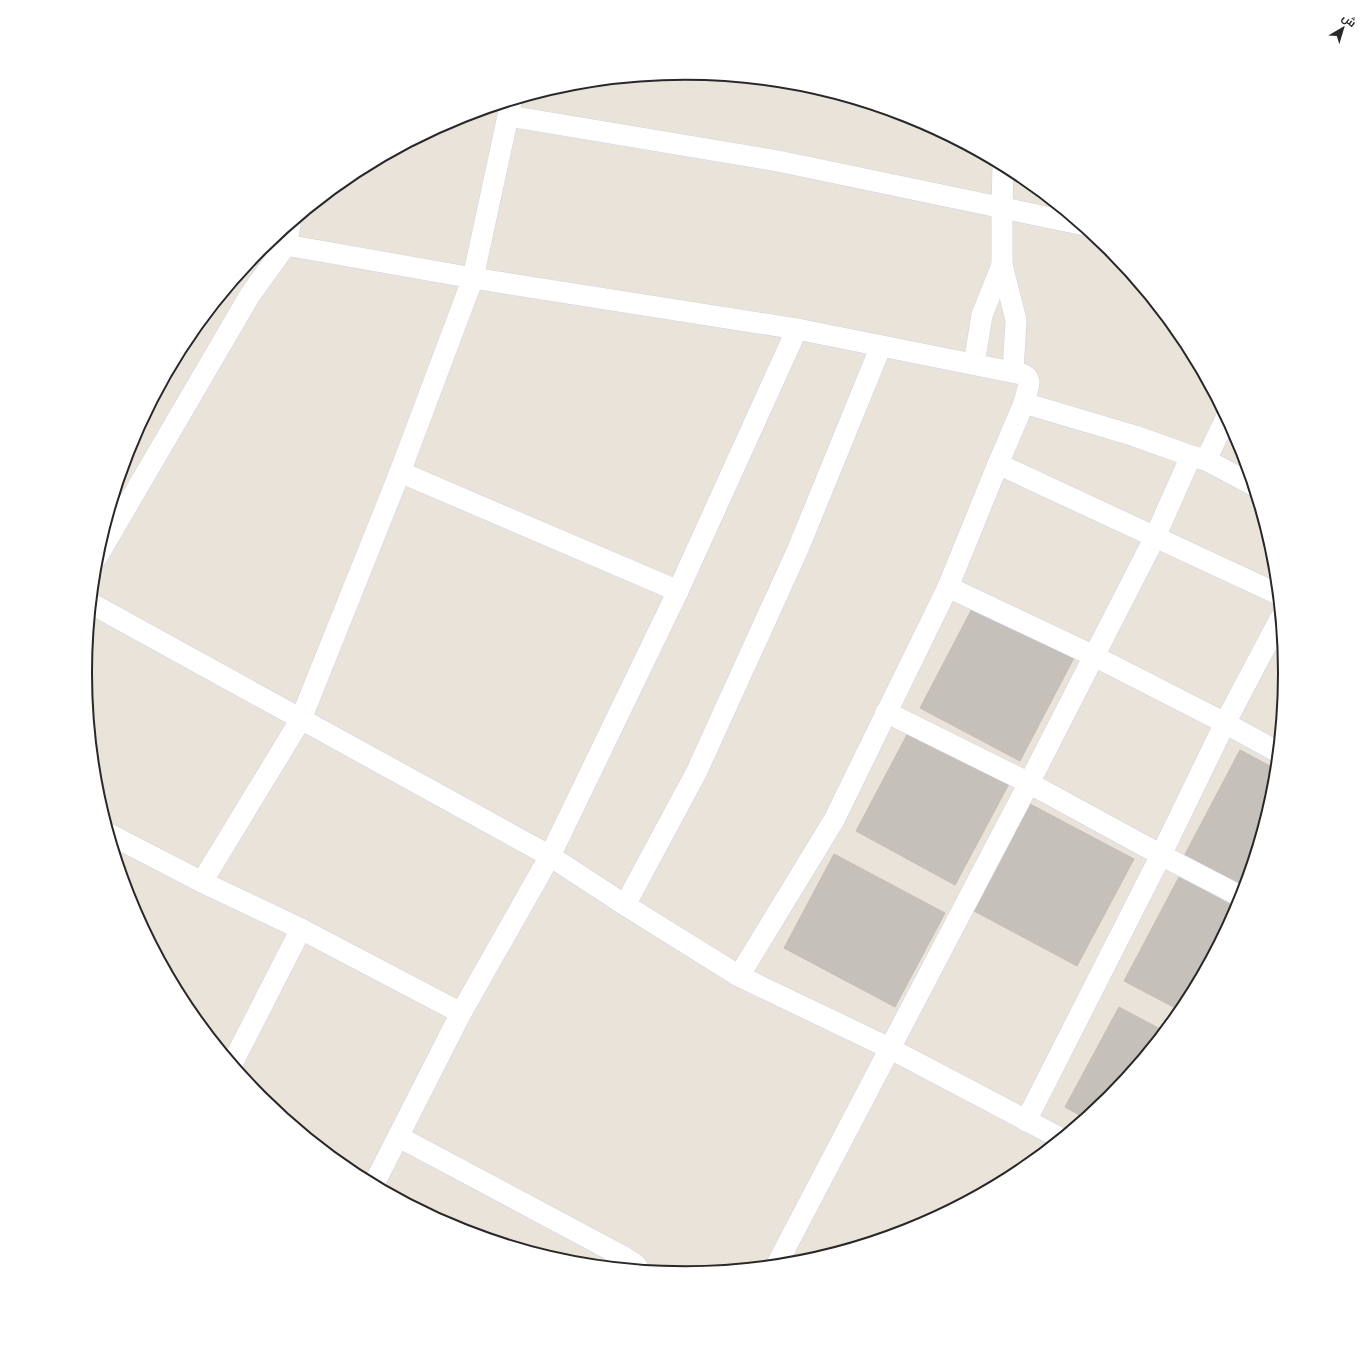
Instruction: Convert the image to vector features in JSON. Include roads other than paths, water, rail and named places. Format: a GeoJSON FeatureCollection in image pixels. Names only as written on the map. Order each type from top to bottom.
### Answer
{"type":"FeatureCollection","features":[{"type":"Feature","properties":{"kind":"street"},"geometry":{"type":"LineString","coordinates":[[202,882],[301,719],[400,472],[473,278],[510,109],[778,161],[1069,222]]}},
{"type":"Feature","properties":{"kind":"street"},"geometry":{"type":"LineString","coordinates":[[1003,172],[1002,264],[1016,320],[1012,372]]}},
{"type":"Feature","properties":{"kind":"street"},"geometry":{"type":"LineString","coordinates":[[109,536],[250,295],[278,244],[473,278],[797,329],[1022,374],[1027,377],[1029,382],[1024,403],[948,587],[834,820],[739,976]]}},
{"type":"Feature","properties":{"kind":"street"},"geometry":{"type":"LineString","coordinates":[[974,364],[982,315],[1002,264]]}},
{"type":"Feature","properties":{"kind":"street"},"geometry":{"type":"LineString","coordinates":[[377,1179],[461,1013],[550,856],[678,591],[797,329]]}},
{"type":"Feature","properties":{"kind":"street"},"geometry":{"type":"LineString","coordinates":[[625,905],[702,759],[798,549],[881,346]]}},
{"type":"Feature","properties":{"kind":"street"},"geometry":{"type":"LineString","coordinates":[[1024,403],[1135,436],[1198,458],[1247,483]]}},
{"type":"Feature","properties":{"kind":"street"},"geometry":{"type":"LineString","coordinates":[[780,1258],[1029,783],[1155,537],[1198,458],[1222,423]]}},
{"type":"Feature","properties":{"kind":"street"},"geometry":{"type":"LineString","coordinates":[[998,464],[1272,591]]}},
{"type":"Feature","properties":{"kind":"street"},"geometry":{"type":"LineString","coordinates":[[400,472],[678,591]]}},
{"type":"Feature","properties":{"kind":"street"},"geometry":{"type":"LineString","coordinates":[[948,587],[1094,656],[1273,749]]}},
{"type":"Feature","properties":{"kind":"street"},"geometry":{"type":"LineString","coordinates":[[97,607],[550,856],[739,976],[889,1048],[1026,1121],[1052,1138]]}},
{"type":"Feature","properties":{"kind":"street"},"geometry":{"type":"LineString","coordinates":[[1026,1121],[1161,855],[1225,723],[1276,626]]}},
{"type":"Feature","properties":{"kind":"street"},"geometry":{"type":"LineString","coordinates":[[886,712],[1029,783],[1235,894]]}},
{"type":"Feature","properties":{"kind":"street"},"geometry":{"type":"LineString","coordinates":[[118,844],[300,929],[461,1013]]}},
{"type":"Feature","properties":{"kind":"street"},"geometry":{"type":"LineString","coordinates":[[234,1057],[300,929]]}},
{"type":"Feature","properties":{"kind":"street"},"geometry":{"type":"LineString","coordinates":[[399,1137],[635,1264]]}}]}
